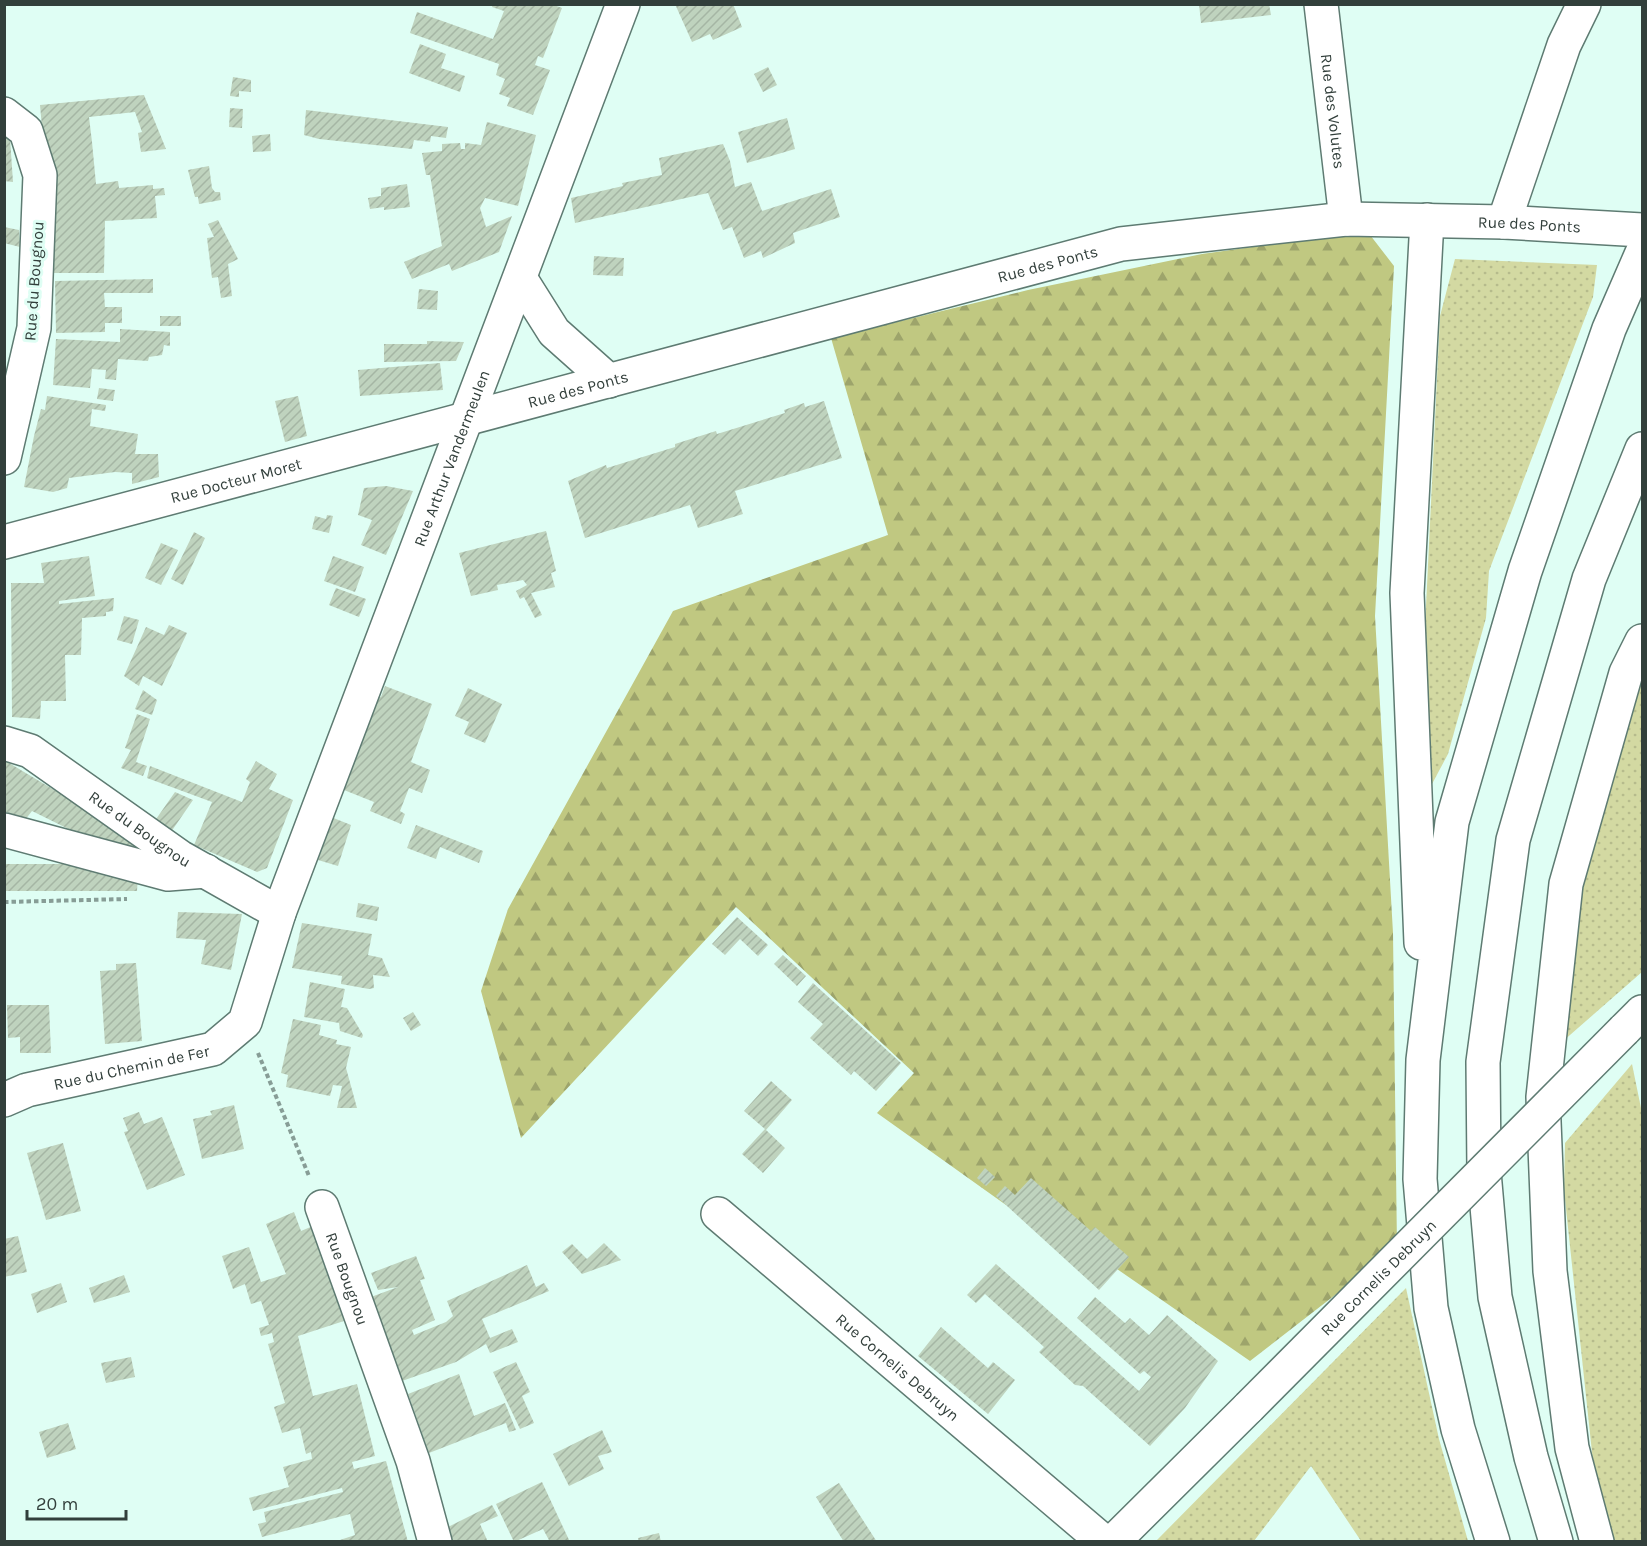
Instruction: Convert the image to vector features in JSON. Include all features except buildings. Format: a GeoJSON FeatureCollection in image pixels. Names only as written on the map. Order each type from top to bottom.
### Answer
{"type":"FeatureCollection","features":[{"type":"Feature","properties":{"kind":"main road","name":"Rue Arthur Vandermeulen"},"geometry":{"type":"LineString","coordinates":[[279,913],[623,4]]}},
{"type":"Feature","properties":{"kind":"main road","name":"Rue des Volutes"},"geometry":{"type":"LineString","coordinates":[[1321,4],[1346,219]]}},
{"type":"Feature","properties":{"kind":"main road"},"geometry":{"type":"LineString","coordinates":[[1504,222],[1564,45],[1584,4]]}},
{"type":"Feature","properties":{"kind":"main road","name":"Rue du Bougnou"},"geometry":{"type":"LineString","coordinates":[[4,114],[26,131],[40,175],[34,328],[4,458]]}},
{"type":"Feature","properties":{"kind":"main road","name":"Rue des Ponts"},"geometry":{"type":"LineString","coordinates":[[467,418],[1121,244],[1346,219],[1504,222],[1642,230]]}},
{"type":"Feature","properties":{"kind":"main road"},"geometry":{"type":"LineString","coordinates":[[1427,220],[1407,593],[1425,1044],[1420,1179],[1431,1308],[1458,1429],[1493,1542]]}},
{"type":"Feature","properties":{"kind":"main road"},"geometry":{"type":"LineString","coordinates":[[1425,1044],[1452,822],[1525,571],[1609,329],[1642,253]]}},
{"type":"Feature","properties":{"kind":"main road"},"geometry":{"type":"LineString","coordinates":[[520,278],[554,332],[609,381]]}},
{"type":"Feature","properties":{"kind":"main road","name":"Rue Docteur Moret"},"geometry":{"type":"LineString","coordinates":[[4,542],[467,418]]}},
{"type":"Feature","properties":{"kind":"main road"},"geometry":{"type":"LineString","coordinates":[[1556,1542],[1531,1457],[1495,1297],[1484,1172],[1483,1062],[1513,840],[1589,579],[1642,448]]}},
{"type":"Feature","properties":{"kind":"main road"},"geometry":{"type":"LineString","coordinates":[[1597,1542],[1572,1448],[1550,1271],[1543,1097],[1566,884],[1626,674],[1642,641]]}},
{"type":"Feature","properties":{"kind":"main road","name":"Rue du Bougnou"},"geometry":{"type":"LineString","coordinates":[[4,743],[30,751],[180,857],[279,913]]}},
{"type":"Feature","properties":{"kind":"main road"},"geometry":{"type":"LineString","coordinates":[[4,830],[168,874],[206,871]]}},
{"type":"Feature","properties":{"kind":"main road"},"geometry":{"type":"LineString","coordinates":[[245,1022],[279,913]]}},
{"type":"Feature","properties":{"kind":"main road","name":"Rue Cornelis Debruyn"},"geometry":{"type":"LineString","coordinates":[[1113,1542],[1634,1021]]}},
{"type":"Feature","properties":{"kind":"main road","name":"Rue du Chemin de Fer"},"geometry":{"type":"LineString","coordinates":[[4,1100],[27,1090],[213,1049],[245,1022]]}},
{"type":"Feature","properties":{"kind":"main road","name":"Rue Bougnou"},"geometry":{"type":"LineString","coordinates":[[322,1207],[413,1461],[435,1542]]}},
{"type":"Feature","properties":{"kind":"main road","name":"Rue Cornelis Debruyn"},"geometry":{"type":"LineString","coordinates":[[718,1215],[1104,1542]]}},
{"type":"Feature","properties":{"kind":"path"},"geometry":{"type":"LineString","coordinates":[[245,1022],[322,1207]]}},
{"type":"Feature","properties":{"kind":"green space"},"geometry":{"type":"Polygon","coordinates":[[[1367,231],[1394,266],[1375,616],[1393,933],[1397,1247],[1250,1361],[1117,1269],[1088,1229],[1031,1179],[1006,1205],[877,1113],[914,1073],[736,907],[521,1138],[481,991],[508,909],[673,611],[888,535],[831,338],[1028,290],[1202,254],[1367,231]]]}},
{"type":"Feature","properties":{"kind":"green space"},"geometry":{"type":"Polygon","coordinates":[[[1455,259],[1597,265],[1593,297],[1489,571],[1486,618],[1448,754],[1416,814],[1440,316],[1455,259]]]}},
{"type":"Feature","properties":{"kind":"green space"},"geometry":{"type":"Polygon","coordinates":[[[1642,683],[1642,972],[1562,1042],[1568,951],[1623,721],[1642,683]]]}},
{"type":"Feature","properties":{"kind":"green space"},"geometry":{"type":"Polygon","coordinates":[[[1632,1064],[1642,1113],[1642,1541],[1612,1541],[1597,1499],[1564,1190],[1565,1143],[1632,1064]]]}},
{"type":"Feature","properties":{"kind":"green space"},"geometry":{"type":"Polygon","coordinates":[[[1406,1288],[1439,1439],[1468,1541],[1361,1541],[1311,1466],[1254,1541],[1157,1540],[1406,1288]]]}}]}
